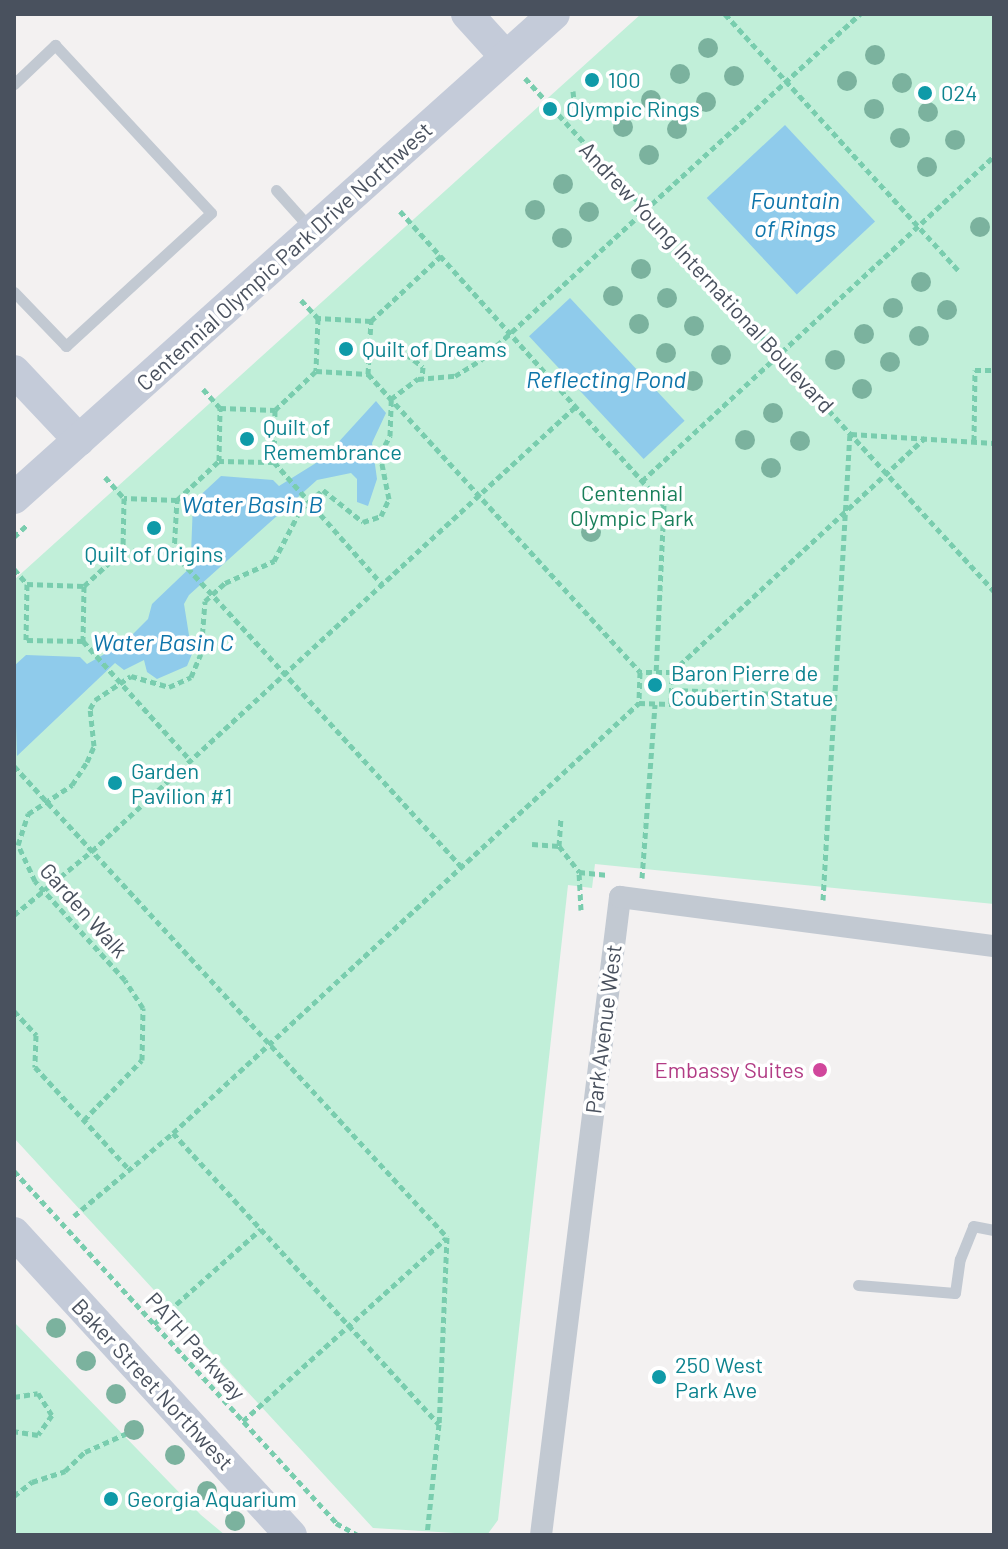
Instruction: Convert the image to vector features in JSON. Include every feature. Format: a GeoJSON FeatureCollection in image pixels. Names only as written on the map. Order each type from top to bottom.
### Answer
{"type":"FeatureCollection","features":[{"type":"Feature","properties":{"kind":"street"},"geometry":{"type":"LineString","coordinates":[[467,14],[506,57]]}},
{"type":"Feature","properties":{"kind":"street","name":"Centennial Olympic Park Drive Northwest"},"geometry":{"type":"LineString","coordinates":[[14,498],[554,14]]}},
{"type":"Feature","properties":{"kind":"street"},"geometry":{"type":"LineString","coordinates":[[14,371],[79,440]]}},
{"type":"Feature","properties":{"kind":"street","name":"Park Avenue West"},"geometry":{"type":"LineString","coordinates":[[541,1535],[620,897],[994,946]]}},
{"type":"Feature","properties":{"kind":"street","name":"Baker Street Northwest"},"geometry":{"type":"LineString","coordinates":[[14,1233],[291,1535]]}},
{"type":"Feature","properties":{"kind":"lane"},"geometry":{"type":"LineString","coordinates":[[14,84],[55,45],[211,213],[66,346],[14,292]]}},
{"type":"Feature","properties":{"kind":"lane"},"geometry":{"type":"LineString","coordinates":[[276,190],[311,229]]}},
{"type":"Feature","properties":{"kind":"lane"},"geometry":{"type":"LineString","coordinates":[[858,1285],[955,1293],[960,1259],[973,1226],[994,1230]]}},
{"type":"Feature","properties":{"kind":"path"},"geometry":{"type":"LineString","coordinates":[[725,14],[960,272]]}},
{"type":"Feature","properties":{"kind":"path"},"geometry":{"type":"LineString","coordinates":[[391,399],[422,378],[462,374],[860,14]]}},
{"type":"Feature","properties":{"kind":"path","name":"Andrew Young International Boulevard"},"geometry":{"type":"LineString","coordinates":[[506,57],[850,434],[994,443]]}},
{"type":"Feature","properties":{"kind":"path"},"geometry":{"type":"LineString","coordinates":[[573,91],[575,110]]}},
{"type":"Feature","properties":{"kind":"path"},"geometry":{"type":"LineString","coordinates":[[642,481],[994,156]]}},
{"type":"Feature","properties":{"kind":"path"},"geometry":{"type":"LineString","coordinates":[[400,211],[664,505],[656,672]]}},
{"type":"Feature","properties":{"kind":"path"},"geometry":{"type":"LineString","coordinates":[[368,374],[371,321],[441,256]]}},
{"type":"Feature","properties":{"kind":"path"},"geometry":{"type":"LineString","coordinates":[[301,300],[318,318],[371,321]]}},
{"type":"Feature","properties":{"kind":"path"},"geometry":{"type":"LineString","coordinates":[[318,318],[316,371],[275,410],[274,462],[382,584]]}},
{"type":"Feature","properties":{"kind":"path"},"geometry":{"type":"LineString","coordinates":[[369,349],[406,354],[423,367],[422,378]]}},
{"type":"Feature","properties":{"kind":"path"},"geometry":{"type":"LineString","coordinates":[[974,441],[975,370],[994,370]]}},
{"type":"Feature","properties":{"kind":"path"},"geometry":{"type":"LineString","coordinates":[[74,1216],[173,1133],[639,703],[640,672],[368,374],[316,371]]}},
{"type":"Feature","properties":{"kind":"path"},"geometry":{"type":"LineString","coordinates":[[203,389],[220,408],[219,461]]}},
{"type":"Feature","properties":{"kind":"path"},"geometry":{"type":"LineString","coordinates":[[122,684],[138,675],[169,687],[191,677],[201,654],[202,606],[213,594],[274,561],[309,501],[323,490],[363,522],[381,516],[389,499],[380,454],[390,436],[391,399]]}},
{"type":"Feature","properties":{"kind":"path"},"geometry":{"type":"LineString","coordinates":[[14,915],[92,851],[575,407]]}},
{"type":"Feature","properties":{"kind":"path"},"geometry":{"type":"LineString","coordinates":[[220,408],[275,410]]}},
{"type":"Feature","properties":{"kind":"path"},"geometry":{"type":"LineString","coordinates":[[850,434],[994,591]]}},
{"type":"Feature","properties":{"kind":"path"},"geometry":{"type":"LineString","coordinates":[[823,900],[850,434]]}},
{"type":"Feature","properties":{"kind":"path"},"geometry":{"type":"LineString","coordinates":[[640,672],[672,672],[925,438]]}},
{"type":"Feature","properties":{"kind":"path"},"geometry":{"type":"LineString","coordinates":[[174,553],[177,500],[219,461],[274,462]]}},
{"type":"Feature","properties":{"kind":"path"},"geometry":{"type":"LineString","coordinates":[[105,477],[124,498],[123,550]]}},
{"type":"Feature","properties":{"kind":"path"},"geometry":{"type":"LineString","coordinates":[[124,498],[177,500]]}},
{"type":"Feature","properties":{"kind":"path"},"geometry":{"type":"LineString","coordinates":[[27,584],[84,586],[123,550],[174,553],[462,867]]}},
{"type":"Feature","properties":{"kind":"path"},"geometry":{"type":"LineString","coordinates":[[14,569],[27,584],[26,640],[83,641]]}},
{"type":"Feature","properties":{"kind":"path"},"geometry":{"type":"LineString","coordinates":[[84,586],[83,641],[190,760]]}},
{"type":"Feature","properties":{"kind":"path"},"geometry":{"type":"LineString","coordinates":[[639,703],[671,704],[672,672]]}},
{"type":"Feature","properties":{"kind":"path","name":"Garden Walk"},"geometry":{"type":"LineString","coordinates":[[84,1120],[136,1070],[146,1027],[133,990],[42,889],[24,865],[18,845],[28,814],[50,804],[87,762],[94,746],[90,709],[95,700],[122,684]]}},
{"type":"Feature","properties":{"kind":"path"},"geometry":{"type":"LineString","coordinates":[[672,690],[834,696]]}},
{"type":"Feature","properties":{"kind":"path"},"geometry":{"type":"LineString","coordinates":[[642,879],[655,704]]}},
{"type":"Feature","properties":{"kind":"path"},"geometry":{"type":"LineString","coordinates":[[14,766],[447,1237],[439,1424],[427,1535]]}},
{"type":"Feature","properties":{"kind":"path"},"geometry":{"type":"LineString","coordinates":[[561,819],[559,846],[579,872],[581,910]]}},
{"type":"Feature","properties":{"kind":"path"},"geometry":{"type":"LineString","coordinates":[[532,844],[559,846]]}},
{"type":"Feature","properties":{"kind":"path"},"geometry":{"type":"LineString","coordinates":[[579,872],[594,873]]}},
{"type":"Feature","properties":{"kind":"path"},"geometry":{"type":"LineString","coordinates":[[14,1011],[36,1035],[35,1067],[128,1168]]}},
{"type":"Feature","properties":{"kind":"path"},"geometry":{"type":"LineString","coordinates":[[173,1133],[439,1424]]}},
{"type":"Feature","properties":{"kind":"path","name":"PATH Parkway"},"geometry":{"type":"LineString","coordinates":[[14,1171],[336,1523],[358,1535]]}},
{"type":"Feature","properties":{"kind":"path"},"geometry":{"type":"LineString","coordinates":[[154,1324],[261,1229]]}},
{"type":"Feature","properties":{"kind":"path"},"geometry":{"type":"LineString","coordinates":[[243,1421],[447,1237]]}},
{"type":"Feature","properties":{"kind":"path"},"geometry":{"type":"LineString","coordinates":[[14,1397],[38,1393],[52,1415],[38,1435],[14,1431]]}},
{"type":"Feature","properties":{"kind":"path"},"geometry":{"type":"LineString","coordinates":[[14,1496],[32,1482],[65,1471],[85,1452],[134,1430]]}},
{"type":"Feature","properties":{"kind":"green space","name":"Centennial Olympic Park"},"geometry":{"type":"Polygon","coordinates":[[[641,14],[994,14],[994,904],[595,864],[592,888],[568,885],[498,1520],[487,1535],[373,1528],[14,1138],[14,580],[641,14]]]}},
{"type":"Feature","properties":{"kind":"green space"},"geometry":{"type":"Polygon","coordinates":[[[14,1322],[201,1515],[225,1535],[14,1535],[14,1322]]]}},
{"type":"Feature","properties":{"kind":"water","name":"Fountain of Rings"},"geometry":{"type":"Polygon","coordinates":[[[785,125],[875,222],[797,295],[707,198],[785,125]]]}},
{"type":"Feature","properties":{"kind":"water","name":"Reflecting Pond"},"geometry":{"type":"Polygon","coordinates":[[[570,298],[685,421],[644,459],[529,336],[570,298]]]}},
{"type":"Feature","properties":{"kind":"water"},"geometry":{"type":"Polygon","coordinates":[[[376,401],[386,413],[372,443],[377,479],[368,506],[357,502],[357,479],[351,473],[317,480],[189,595],[184,604],[192,654],[187,666],[157,679],[147,672],[144,660],[124,670],[115,663],[17,756],[14,666],[26,655],[80,657],[87,664],[124,643],[148,619],[152,604],[196,562],[191,555],[193,502],[221,476],[273,480],[279,486],[324,458],[376,401]]]}},
{"type":"Feature","properties":{"kind":"place","name":"100"},"geometry":{"type":"Point","coordinates":[592,80]}},
{"type":"Feature","properties":{"kind":"place","name":"024"},"geometry":{"type":"Point","coordinates":[925,93]}},
{"type":"Feature","properties":{"kind":"place","name":"Olympic Rings"},"geometry":{"type":"Point","coordinates":[550,109]}},
{"type":"Feature","properties":{"kind":"place","name":"Quilt of Dreams"},"geometry":{"type":"Point","coordinates":[346,349]}},
{"type":"Feature","properties":{"kind":"place","name":"Quilt of Remembrance"},"geometry":{"type":"Point","coordinates":[247,439]}},
{"type":"Feature","properties":{"kind":"place","name":"Quilt of Origins"},"geometry":{"type":"Point","coordinates":[154,528]}},
{"type":"Feature","properties":{"kind":"place","name":"Baron Pierre de Coubertin Statue"},"geometry":{"type":"Point","coordinates":[655,685]}},
{"type":"Feature","properties":{"kind":"place","name":"Garden Pavilion #1"},"geometry":{"type":"Point","coordinates":[115,783]}},
{"type":"Feature","properties":{"kind":"place","name":"Embassy Suites"},"geometry":{"type":"Point","coordinates":[820,1070]}},
{"type":"Feature","properties":{"kind":"place","name":"250 West Park Ave"},"geometry":{"type":"Point","coordinates":[659,1377]}},
{"type":"Feature","properties":{"kind":"place","name":"Georgia Aquarium"},"geometry":{"type":"Point","coordinates":[111,1499]}},
{"type":"Feature","properties":{"kind":"water label","name":"Water Basin B"},"geometry":{"type":"Point","coordinates":[252,504]}},
{"type":"Feature","properties":{"kind":"water label","name":"Water Basin C"},"geometry":{"type":"Point","coordinates":[163,642]}}]}
